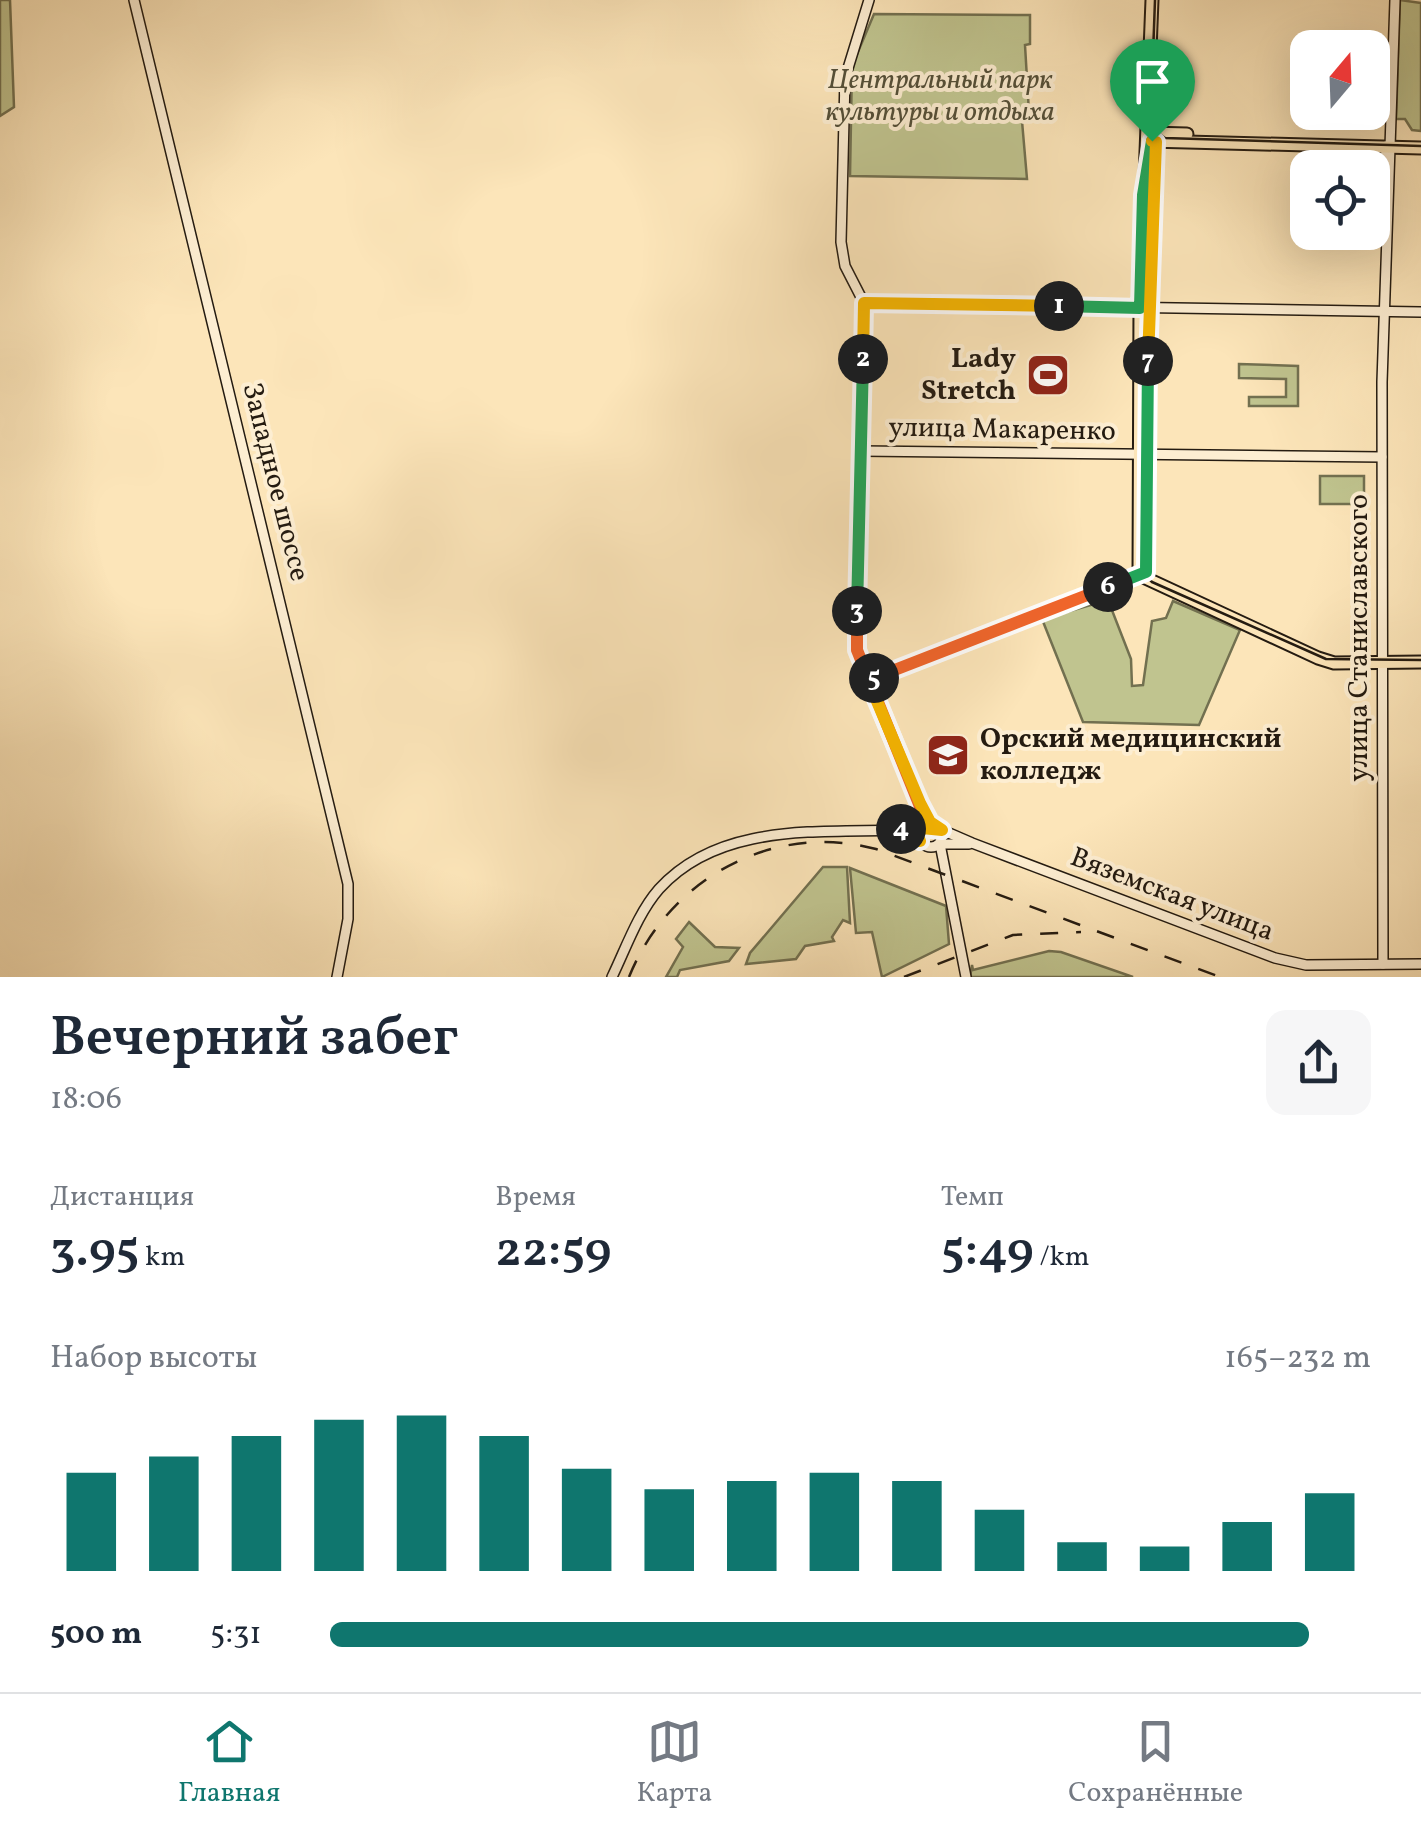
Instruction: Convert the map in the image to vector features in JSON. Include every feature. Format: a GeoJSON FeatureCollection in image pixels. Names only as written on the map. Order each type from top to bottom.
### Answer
{"type":"FeatureCollection","features":[{"type":"Feature","properties":{"kind":"main road","name":"Западное шоссе"},"geometry":{"type":"LineString","coordinates":[[134,0],[348,884],[348,919],[337,977]]}},
{"type":"Feature","properties":{"kind":"main road"},"geometry":{"type":"LineString","coordinates":[[869,0],[845,78],[842,242],[845,266],[864,303],[856,640],[868,680],[920,803],[930,822],[946,837],[940,844]]}},
{"type":"Feature","properties":{"kind":"main road"},"geometry":{"type":"LineString","coordinates":[[1146,575],[1141,455],[1156,0]]}},
{"type":"Feature","properties":{"kind":"main road","name":"улица Станиславского"},"geometry":{"type":"LineString","coordinates":[[1383,964],[1382,457],[1395,0]]}},
{"type":"Feature","properties":{"kind":"main road"},"geometry":{"type":"LineString","coordinates":[[1152,137],[1421,144]]}},
{"type":"Feature","properties":{"kind":"main road"},"geometry":{"type":"LineString","coordinates":[[864,303],[1421,312]]}},
{"type":"Feature","properties":{"kind":"main road","name":"улица Макаренко"},"geometry":{"type":"LineString","coordinates":[[861,450],[1382,457]]}},
{"type":"Feature","properties":{"kind":"main road"},"geometry":{"type":"LineString","coordinates":[[868,680],[1146,575],[1318,658],[1421,660]]}},
{"type":"Feature","properties":{"kind":"main road"},"geometry":{"type":"LineString","coordinates":[[920,803],[924,818],[920,841]]}},
{"type":"Feature","properties":{"kind":"main road"},"geometry":{"type":"LineString","coordinates":[[892,829],[920,841],[972,844]]}},
{"type":"Feature","properties":{"kind":"main road"},"geometry":{"type":"LineString","coordinates":[[612,977],[659,890],[698,858],[726,846],[799,832],[942,830]]}},
{"type":"Feature","properties":{"kind":"main road","name":"Вяземская улица"},"geometry":{"type":"LineString","coordinates":[[942,830],[1276,958],[1306,964],[1421,964]]}},
{"type":"Feature","properties":{"kind":"main road"},"geometry":{"type":"LineString","coordinates":[[940,844],[966,977]]}},
{"type":"Feature","properties":{"kind":"green space"},"geometry":{"type":"Polygon","coordinates":[[[0,0],[10,0],[14,107],[0,116],[0,0]]]}},
{"type":"Feature","properties":{"kind":"green space"},"geometry":{"type":"Polygon","coordinates":[[[1400,0],[1421,3],[1421,131],[1412,130],[1405,119],[1396,119],[1400,0]]]}},
{"type":"Feature","properties":{"kind":"green space","name":"Центральный парк культуры и отдыха"},"geometry":{"type":"Polygon","coordinates":[[[874,14],[1030,15],[1030,44],[1025,45],[1029,113],[1022,121],[1027,179],[850,176],[852,66],[874,14]]]}},
{"type":"Feature","properties":{"kind":"green space"},"geometry":{"type":"Polygon","coordinates":[[[1239,364],[1298,366],[1298,406],[1249,406],[1249,397],[1286,397],[1286,379],[1239,378],[1239,364]]]}},
{"type":"Feature","properties":{"kind":"green space"},"geometry":{"type":"Polygon","coordinates":[[[1320,476],[1364,476],[1364,504],[1320,504],[1320,476]]]}},
{"type":"Feature","properties":{"kind":"green space"},"geometry":{"type":"Polygon","coordinates":[[[1108,600],[1131,659],[1132,686],[1143,685],[1152,621],[1166,618],[1173,601],[1240,630],[1199,725],[1083,722],[1042,619],[1108,600]]]}},
{"type":"Feature","properties":{"kind":"green space"},"geometry":{"type":"Polygon","coordinates":[[[823,867],[847,867],[850,923],[843,920],[832,937],[834,941],[805,946],[796,959],[746,964],[750,953],[823,867]]]}},
{"type":"Feature","properties":{"kind":"green space"},"geometry":{"type":"Polygon","coordinates":[[[850,868],[946,906],[949,944],[882,977],[872,932],[856,933],[850,868]]]}},
{"type":"Feature","properties":{"kind":"green space"},"geometry":{"type":"Polygon","coordinates":[[[689,922],[715,947],[739,948],[729,961],[680,970],[677,977],[666,977],[683,947],[676,939],[689,922]]]}},
{"type":"Feature","properties":{"kind":"green space"},"geometry":{"type":"Polygon","coordinates":[[[1049,951],[1133,977],[970,977],[972,965],[973,970],[1049,951]]]}},
{"type":"Feature","properties":{"kind":"tram line"},"geometry":{"type":"LineString","coordinates":[[1155,0],[1144,300],[1142,572],[1152,582],[1326,659],[1421,660]]}},
{"type":"Feature","properties":{"kind":"tram line"},"geometry":{"type":"LineString","coordinates":[[1152,128],[1165,138],[1421,146]]}},
{"type":"Feature","properties":{"kind":"railway"},"geometry":{"type":"LineString","coordinates":[[629,977],[669,912],[697,886],[728,866],[762,852],[799,844],[837,842],[876,849],[1220,977]]}},
{"type":"Feature","properties":{"kind":"railway"},"geometry":{"type":"LineString","coordinates":[[904,977],[1013,935],[1081,932]]}},
{"type":"Feature","properties":{"kind":"place","name":"Lady Stretch"},"geometry":{"type":"Point","coordinates":[1048,375]}},
{"type":"Feature","properties":{"kind":"place","name":"Орский медицинский колледж"},"geometry":{"type":"Point","coordinates":[948,755]}},
{"type":"Feature","properties":{"kind":"route"},"geometry":{"type":"LineString","coordinates":[[1152,141],[1148,141],[1143,195],[1140,308],[864,303],[857,650],[868,680],[920,803],[923,814],[920,829],[892,829],[920,841],[917,833],[922,828],[942,830],[925,815],[868,680],[1146,572],[1150,226],[1156,142],[1152,141]]}}]}
